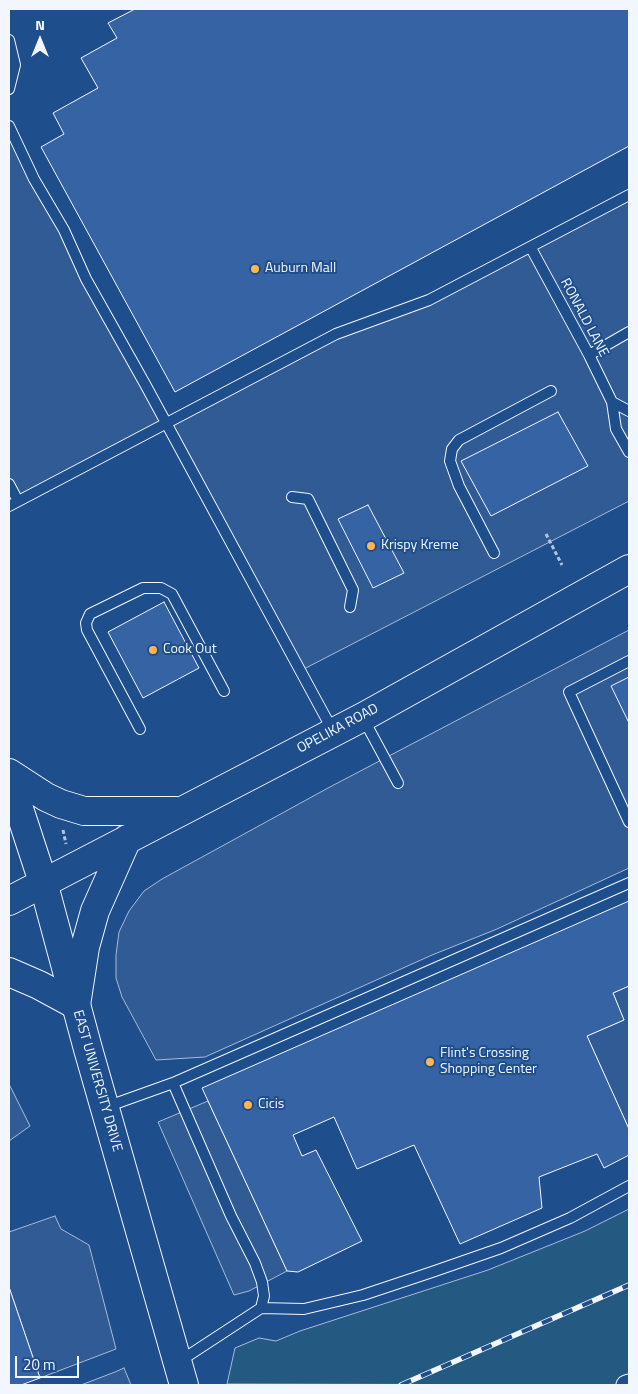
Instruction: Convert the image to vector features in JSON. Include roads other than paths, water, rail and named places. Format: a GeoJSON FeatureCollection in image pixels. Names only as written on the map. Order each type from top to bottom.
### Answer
{"type":"FeatureCollection","features":[{"type":"Feature","properties":{"kind":"main road","name":"OPELIKA ROAD"},"geometry":{"type":"LineString","coordinates":[[9,901],[362,718],[629,569]]}},
{"type":"Feature","properties":{"kind":"main road"},"geometry":{"type":"LineString","coordinates":[[9,773],[46,797],[84,812],[182,810]]}},
{"type":"Feature","properties":{"kind":"main road","name":"EAST UNIVERSITY DRIVE"},"geometry":{"type":"LineString","coordinates":[[9,778],[43,882],[104,1108],[181,1374]]}},
{"type":"Feature","properties":{"kind":"main road"},"geometry":{"type":"LineString","coordinates":[[9,972],[39,985],[76,1006],[85,946],[95,911],[127,839]]}},
{"type":"Feature","properties":{"kind":"lane"},"geometry":{"type":"LineString","coordinates":[[9,40],[16,65],[9,89]]}},
{"type":"Feature","properties":{"kind":"lane"},"geometry":{"type":"LineString","coordinates":[[9,126],[34,179],[64,230],[86,279],[334,732]]}},
{"type":"Feature","properties":{"kind":"lane"},"geometry":{"type":"LineString","coordinates":[[9,484],[13,504],[336,334],[429,300],[629,195]]}},
{"type":"Feature","properties":{"kind":"lane","name":"RONALD LANE"},"geometry":{"type":"LineString","coordinates":[[531,248],[612,402],[616,430],[629,452]]}},
{"type":"Feature","properties":{"kind":"lane"},"geometry":{"type":"LineString","coordinates":[[589,356],[629,332]]}},
{"type":"Feature","properties":{"kind":"lane"},"geometry":{"type":"LineString","coordinates":[[494,553],[459,486],[450,461],[452,449],[459,440],[551,391]]}},
{"type":"Feature","properties":{"kind":"lane"},"geometry":{"type":"LineString","coordinates":[[612,402],[629,411]]}},
{"type":"Feature","properties":{"kind":"lane"},"geometry":{"type":"LineString","coordinates":[[292,497],[308,499],[353,590],[350,607]]}},
{"type":"Feature","properties":{"kind":"lane"},"geometry":{"type":"LineString","coordinates":[[140,729],[87,630],[86,623],[90,614],[143,588],[161,588],[172,594],[224,691]]}},
{"type":"Feature","properties":{"kind":"lane"},"geometry":{"type":"LineString","coordinates":[[629,661],[569,692],[629,822]]}},
{"type":"Feature","properties":{"kind":"lane"},"geometry":{"type":"LineString","coordinates":[[362,718],[398,783]]}},
{"type":"Feature","properties":{"kind":"lane"},"geometry":{"type":"LineString","coordinates":[[104,1108],[173,1083],[629,883]]}},
{"type":"Feature","properties":{"kind":"lane"},"geometry":{"type":"LineString","coordinates":[[173,1083],[231,1216],[255,1263],[262,1282],[264,1296],[261,1308],[181,1374]]}},
{"type":"Feature","properties":{"kind":"lane"},"geometry":{"type":"LineString","coordinates":[[261,1308],[304,1309],[362,1295],[432,1272],[518,1240],[570,1218],[629,1186]]}},
{"type":"Feature","properties":{"kind":"railway"},"geometry":{"type":"LineString","coordinates":[[401,1385],[629,1285]]}},
{"type":"Feature","properties":{"kind":"place","name":"Auburn Mall"},"geometry":{"type":"Point","coordinates":[255,269]}},
{"type":"Feature","properties":{"kind":"place","name":"Krispy Kreme"},"geometry":{"type":"Point","coordinates":[371,546]}},
{"type":"Feature","properties":{"kind":"place","name":"Cook Out"},"geometry":{"type":"Point","coordinates":[153,650]}},
{"type":"Feature","properties":{"kind":"place","name":"Flint's Crossing Shopping Center"},"geometry":{"type":"Point","coordinates":[430,1062]}},
{"type":"Feature","properties":{"kind":"place","name":"Cicis"},"geometry":{"type":"Point","coordinates":[248,1105]}}]}
